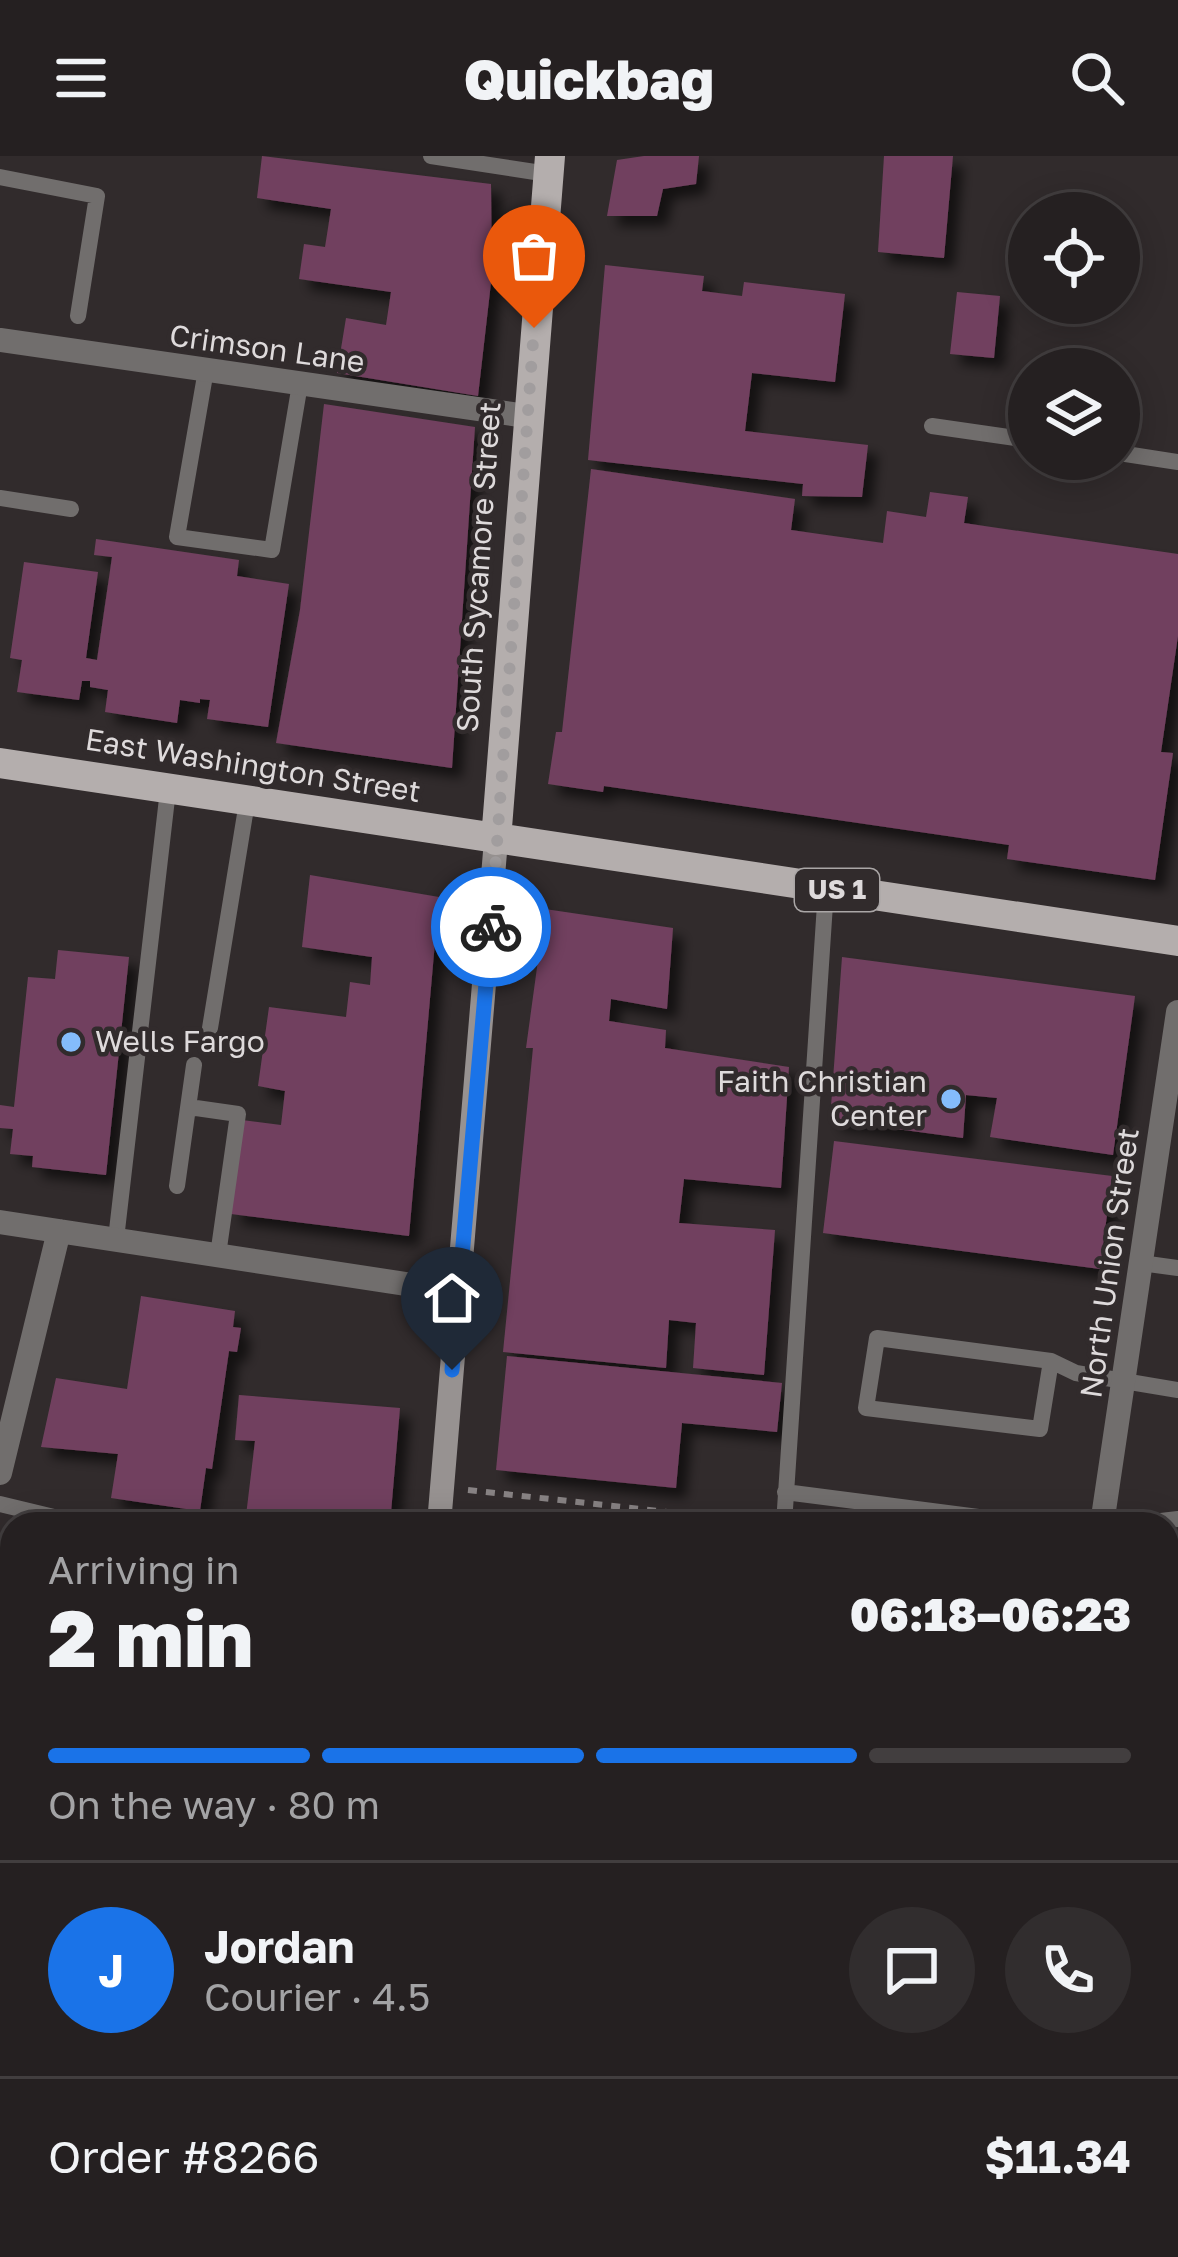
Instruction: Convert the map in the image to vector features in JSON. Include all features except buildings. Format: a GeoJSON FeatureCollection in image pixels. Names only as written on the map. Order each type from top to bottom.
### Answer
{"type":"FeatureCollection","features":[{"type":"Feature","properties":{"kind":"main road","name":"South Sycamore Street"},"geometry":{"type":"LineString","coordinates":[[496,840],[549,165]]}},
{"type":"Feature","properties":{"kind":"main road","name":"East Washington Street"},"geometry":{"type":"LineString","coordinates":[[0,763],[496,840]]}},
{"type":"Feature","properties":{"kind":"main road","name":"US 1"},"geometry":{"type":"LineString","coordinates":[[496,840],[1178,941]]}},
{"type":"Feature","properties":{"kind":"street","name":"Crimson Lane"},"geometry":{"type":"LineString","coordinates":[[0,340],[526,416]]}},
{"type":"Feature","properties":{"kind":"street"},"geometry":{"type":"LineString","coordinates":[[440,1512],[496,840]]}},
{"type":"Feature","properties":{"kind":"street","name":"North Union Street"},"geometry":{"type":"LineString","coordinates":[[1104,1512],[1178,1012]]}},
{"type":"Feature","properties":{"kind":"street"},"geometry":{"type":"LineString","coordinates":[[0,1222],[458,1292]]}},
{"type":"Feature","properties":{"kind":"street"},"geometry":{"type":"LineString","coordinates":[[0,1473],[59,1231]]}},
{"type":"Feature","properties":{"kind":"lane"},"geometry":{"type":"LineString","coordinates":[[430,156],[549,165]]}},
{"type":"Feature","properties":{"kind":"lane"},"geometry":{"type":"LineString","coordinates":[[0,177],[97,196],[78,316]]}},
{"type":"Feature","properties":{"kind":"lane"},"geometry":{"type":"LineString","coordinates":[[206,370],[176,537],[272,550],[300,384]]}},
{"type":"Feature","properties":{"kind":"lane"},"geometry":{"type":"LineString","coordinates":[[932,426],[1008,437]]}},
{"type":"Feature","properties":{"kind":"lane"},"geometry":{"type":"LineString","coordinates":[[1140,456],[1178,462]]}},
{"type":"Feature","properties":{"kind":"lane"},"geometry":{"type":"LineString","coordinates":[[0,498],[71,508]]}},
{"type":"Feature","properties":{"kind":"lane"},"geometry":{"type":"LineString","coordinates":[[116,1239],[168,790]]}},
{"type":"Feature","properties":{"kind":"lane"},"geometry":{"type":"LineString","coordinates":[[210,1028],[247,802]]}},
{"type":"Feature","properties":{"kind":"lane"},"geometry":{"type":"LineString","coordinates":[[783,1512],[826,889]]}},
{"type":"Feature","properties":{"kind":"lane"},"geometry":{"type":"LineString","coordinates":[[177,1186],[194,1066]]}},
{"type":"Feature","properties":{"kind":"lane"},"geometry":{"type":"LineString","coordinates":[[189,1107],[238,1114],[218,1255]]}},
{"type":"Feature","properties":{"kind":"lane"},"geometry":{"type":"LineString","coordinates":[[1141,1262],[1178,1268]]}},
{"type":"Feature","properties":{"kind":"lane"},"geometry":{"type":"LineString","coordinates":[[1051,1361],[1040,1429],[866,1408],[877,1338],[1051,1361],[1076,1373],[1178,1390]]}},
{"type":"Feature","properties":{"kind":"lane"},"geometry":{"type":"LineString","coordinates":[[785,1492],[941,1512]]}},
{"type":"Feature","properties":{"kind":"lane"},"geometry":{"type":"LineString","coordinates":[[0,1504],[33,1512]]}},
{"type":"Feature","properties":{"kind":"path"},"geometry":{"type":"LineString","coordinates":[[441,1486],[674,1512]]}},
{"type":"Feature","properties":{"kind":"way so far"},"geometry":{"type":"LineString","coordinates":[[491,927],[534,328]]}},
{"type":"Feature","properties":{"kind":"place","name":"Wells Fargo"},"geometry":{"type":"Point","coordinates":[71,1042]}},
{"type":"Feature","properties":{"kind":"place","name":"Faith Christian Center"},"geometry":{"type":"Point","coordinates":[951,1099]}},
{"type":"Feature","properties":{"kind":"route"},"geometry":{"type":"LineString","coordinates":[[452,1370],[491,927]]}}]}
